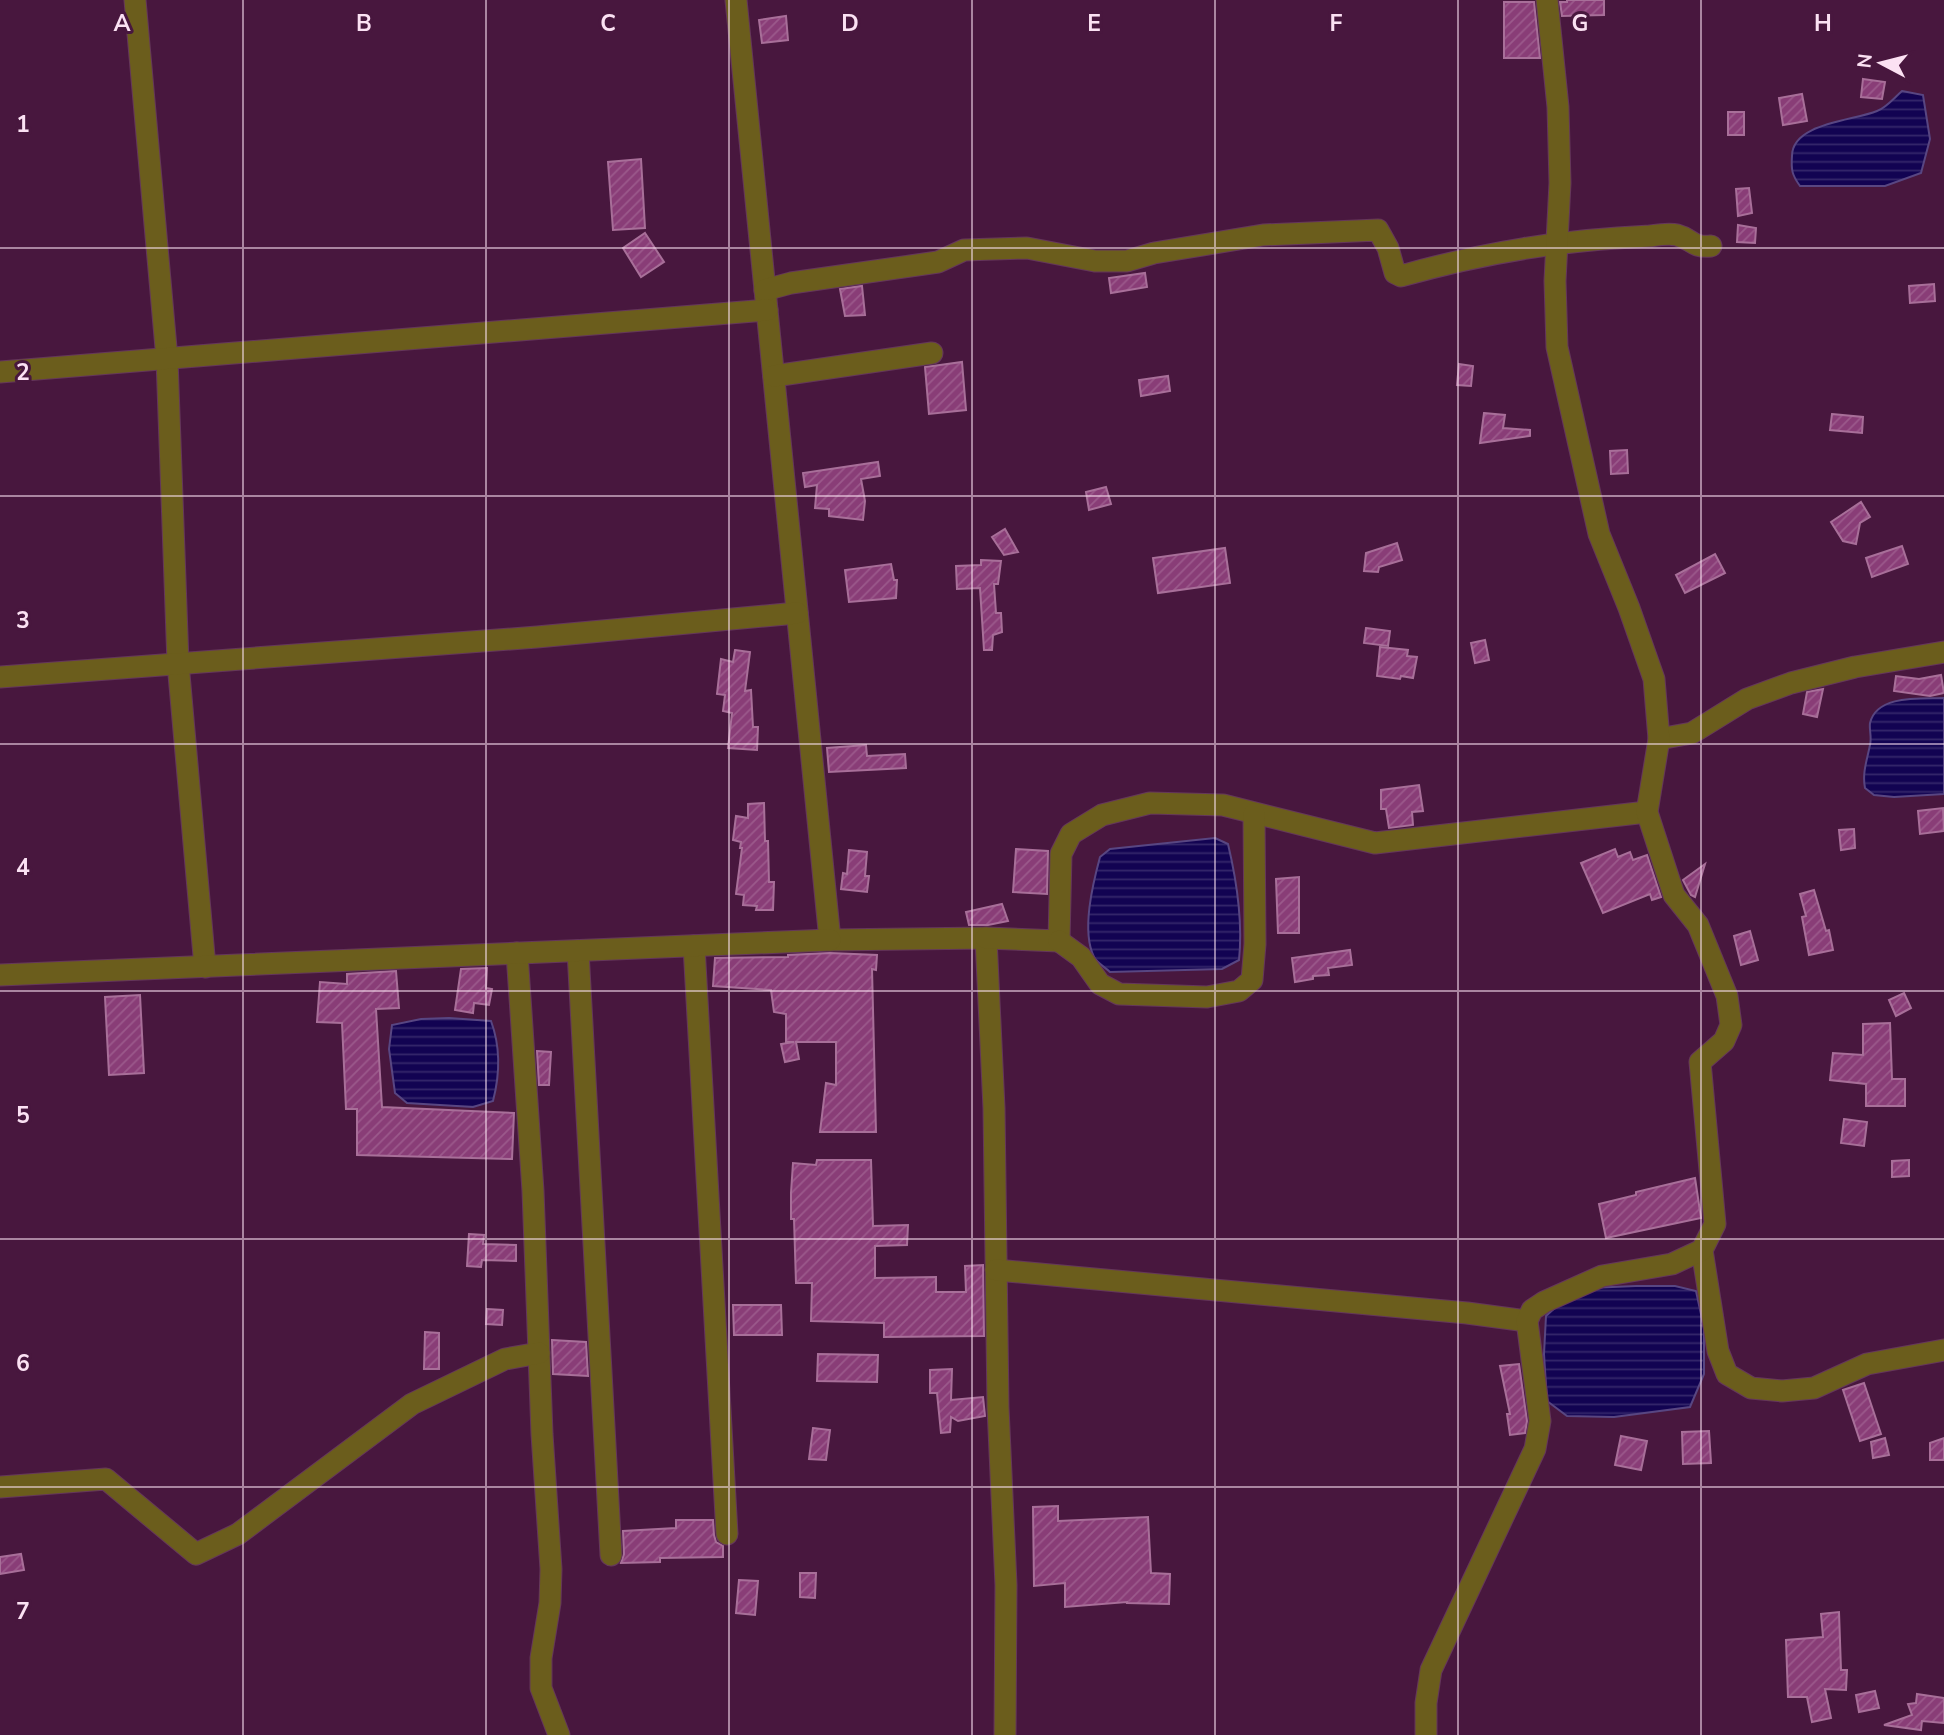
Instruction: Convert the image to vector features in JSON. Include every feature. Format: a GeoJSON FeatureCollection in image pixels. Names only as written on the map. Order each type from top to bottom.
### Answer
{"type":"FeatureCollection","features":[{"type":"Feature","properties":{"kind":"street"},"geometry":{"type":"LineString","coordinates":[[135,0],[167,359],[178,663],[205,967]]}},
{"type":"Feature","properties":{"kind":"street"},"geometry":{"type":"LineString","coordinates":[[736,0],[830,940]]}},
{"type":"Feature","properties":{"kind":"street"},"geometry":{"type":"LineString","coordinates":[[1547,0],[1558,107],[1560,183],[1555,281],[1558,347],[1599,534],[1654,679],[1659,739],[1647,812],[1674,895],[1698,925],[1727,996],[1731,1025],[1724,1041],[1700,1062],[1715,1224],[1702,1250],[1718,1351],[1727,1374],[1751,1388],[1782,1391],[1814,1388],[1867,1364],[1944,1350]]}},
{"type":"Feature","properties":{"kind":"street"},"geometry":{"type":"LineString","coordinates":[[0,372],[167,359],[766,300],[791,283],[938,262],[964,250],[1027,248],[1095,261],[1127,261],[1154,253],[1263,235],[1378,230],[1388,248],[1395,273],[1402,276],[1487,254],[1581,240],[1676,235],[1701,247],[1711,246]]}},
{"type":"Feature","properties":{"kind":"street"},"geometry":{"type":"LineString","coordinates":[[774,376],[932,353]]}},
{"type":"Feature","properties":{"kind":"street"},"geometry":{"type":"LineString","coordinates":[[0,677],[537,637],[797,613]]}},
{"type":"Feature","properties":{"kind":"street"},"geometry":{"type":"LineString","coordinates":[[1659,739],[1692,733],[1746,699],[1791,683],[1855,667],[1944,652]]}},
{"type":"Feature","properties":{"kind":"street"},"geometry":{"type":"LineString","coordinates":[[1059,940],[1061,854],[1071,834],[1102,815],[1150,803],[1223,805],[1375,843],[1647,812]]}},
{"type":"Feature","properties":{"kind":"street"},"geometry":{"type":"LineString","coordinates":[[0,975],[830,940],[1059,940],[1081,957],[1100,984],[1119,994],[1207,997],[1239,991],[1252,979],[1255,944],[1254,814]]}},
{"type":"Feature","properties":{"kind":"street"},"geometry":{"type":"LineString","coordinates":[[986,939],[994,1108],[998,1407],[1006,1585],[1005,1735]]}},
{"type":"Feature","properties":{"kind":"street"},"geometry":{"type":"LineString","coordinates":[[694,946],[727,1534]]}},
{"type":"Feature","properties":{"kind":"street"},"geometry":{"type":"LineString","coordinates":[[578,951],[611,1555]]}},
{"type":"Feature","properties":{"kind":"street"},"geometry":{"type":"LineString","coordinates":[[517,953],[533,1191],[551,1569],[550,1603],[541,1658],[541,1688],[559,1735]]}},
{"type":"Feature","properties":{"kind":"street"},"geometry":{"type":"LineString","coordinates":[[1426,1735],[1426,1703],[1431,1670],[1535,1449],[1540,1421],[1527,1321],[1532,1310],[1602,1276],[1672,1264],[1702,1250]]}},
{"type":"Feature","properties":{"kind":"street"},"geometry":{"type":"LineString","coordinates":[[996,1270],[1453,1311],[1527,1321]]}},
{"type":"Feature","properties":{"kind":"street"},"geometry":{"type":"LineString","coordinates":[[0,1487],[106,1479],[196,1554],[238,1534],[412,1404],[505,1359],[539,1353]]}},
{"type":"Feature","properties":{"kind":"shaded area"},"geometry":{"type":"Polygon","coordinates":[[[1902,91],[1923,95],[1930,139],[1921,173],[1885,186],[1800,186],[1792,169],[1792,156],[1795,145],[1802,136],[1826,125],[1880,110],[1902,91]]]}},
{"type":"Feature","properties":{"kind":"shaded area"},"geometry":{"type":"Polygon","coordinates":[[[1944,698],[1944,794],[1894,797],[1874,795],[1865,788],[1864,772],[1871,742],[1870,723],[1874,714],[1881,707],[1901,700],[1944,698]]]}},
{"type":"Feature","properties":{"kind":"shaded area"},"geometry":{"type":"Polygon","coordinates":[[[1215,838],[1228,844],[1234,873],[1240,916],[1239,960],[1222,969],[1110,972],[1099,963],[1090,946],[1088,921],[1100,857],[1110,849],[1215,838]]]}},
{"type":"Feature","properties":{"kind":"shaded area"},"geometry":{"type":"Polygon","coordinates":[[[421,1019],[491,1021],[497,1041],[498,1061],[493,1101],[473,1107],[407,1103],[395,1093],[389,1049],[392,1025],[421,1019]]]}},
{"type":"Feature","properties":{"kind":"shaded area"},"geometry":{"type":"Polygon","coordinates":[[[1675,1286],[1696,1291],[1704,1328],[1704,1374],[1690,1407],[1614,1417],[1567,1416],[1547,1401],[1544,1354],[1546,1316],[1567,1297],[1589,1288],[1675,1286]]]}},
{"type":"Feature","properties":{"kind":"building"},"geometry":{"type":"Polygon","coordinates":[[[1604,0],[1604,15],[1562,16],[1560,2],[1604,0]]]}},
{"type":"Feature","properties":{"kind":"building"},"geometry":{"type":"Polygon","coordinates":[[[1504,2],[1534,2],[1540,58],[1504,58],[1504,2]]]}},
{"type":"Feature","properties":{"kind":"building"},"geometry":{"type":"Polygon","coordinates":[[[786,16],[788,40],[762,43],[759,20],[786,16]]]}},
{"type":"Feature","properties":{"kind":"building"},"geometry":{"type":"Polygon","coordinates":[[[1863,79],[1885,82],[1882,99],[1861,97],[1863,79]]]}},
{"type":"Feature","properties":{"kind":"building"},"geometry":{"type":"Polygon","coordinates":[[[1802,94],[1807,121],[1783,125],[1779,98],[1802,94]]]}},
{"type":"Feature","properties":{"kind":"building"},"geometry":{"type":"Polygon","coordinates":[[[1728,112],[1744,112],[1744,135],[1728,135],[1728,112]]]}},
{"type":"Feature","properties":{"kind":"building"},"geometry":{"type":"Polygon","coordinates":[[[641,159],[645,228],[613,230],[608,162],[641,159]]]}},
{"type":"Feature","properties":{"kind":"building"},"geometry":{"type":"Polygon","coordinates":[[[1749,188],[1752,213],[1738,216],[1736,189],[1749,188]]]}},
{"type":"Feature","properties":{"kind":"building"},"geometry":{"type":"Polygon","coordinates":[[[1738,225],[1756,228],[1755,243],[1737,242],[1738,225]]]}},
{"type":"Feature","properties":{"kind":"building"},"geometry":{"type":"Polygon","coordinates":[[[645,233],[664,262],[641,277],[623,248],[645,233]]]}},
{"type":"Feature","properties":{"kind":"building"},"geometry":{"type":"Polygon","coordinates":[[[1145,273],[1147,287],[1111,293],[1109,278],[1145,273]]]}},
{"type":"Feature","properties":{"kind":"building"},"geometry":{"type":"Polygon","coordinates":[[[1934,284],[1935,301],[1910,303],[1909,286],[1934,284]]]}},
{"type":"Feature","properties":{"kind":"building"},"geometry":{"type":"Polygon","coordinates":[[[862,286],[865,315],[845,316],[840,289],[862,286]]]}},
{"type":"Feature","properties":{"kind":"building"},"geometry":{"type":"Polygon","coordinates":[[[962,362],[966,410],[929,414],[925,367],[962,362]]]}},
{"type":"Feature","properties":{"kind":"building"},"geometry":{"type":"Polygon","coordinates":[[[1459,364],[1473,366],[1471,386],[1457,385],[1459,364]]]}},
{"type":"Feature","properties":{"kind":"building"},"geometry":{"type":"Polygon","coordinates":[[[1168,376],[1170,391],[1141,396],[1139,380],[1168,376]]]}},
{"type":"Feature","properties":{"kind":"building"},"geometry":{"type":"Polygon","coordinates":[[[1484,413],[1505,415],[1503,428],[1530,430],[1530,436],[1480,443],[1484,413]]]}},
{"type":"Feature","properties":{"kind":"building"},"geometry":{"type":"Polygon","coordinates":[[[1832,414],[1863,417],[1862,433],[1830,430],[1832,414]]]}},
{"type":"Feature","properties":{"kind":"building"},"geometry":{"type":"Polygon","coordinates":[[[1627,450],[1628,473],[1611,474],[1610,451],[1627,450]]]}},
{"type":"Feature","properties":{"kind":"building"},"geometry":{"type":"Polygon","coordinates":[[[878,462],[880,476],[861,479],[865,501],[863,520],[829,516],[829,509],[815,508],[817,485],[805,487],[803,473],[878,462]]]}},
{"type":"Feature","properties":{"kind":"building"},"geometry":{"type":"Polygon","coordinates":[[[1106,487],[1111,504],[1089,510],[1086,492],[1106,487]]]}},
{"type":"Feature","properties":{"kind":"building"},"geometry":{"type":"Polygon","coordinates":[[[1861,502],[1870,517],[1860,523],[1856,544],[1843,541],[1831,522],[1861,502]]]}},
{"type":"Feature","properties":{"kind":"building"},"geometry":{"type":"Polygon","coordinates":[[[1005,529],[1018,552],[1004,555],[992,537],[1005,529]]]}},
{"type":"Feature","properties":{"kind":"building"},"geometry":{"type":"Polygon","coordinates":[[[1397,543],[1402,560],[1379,567],[1378,572],[1364,571],[1366,553],[1397,543]]]}},
{"type":"Feature","properties":{"kind":"building"},"geometry":{"type":"Polygon","coordinates":[[[1902,546],[1908,564],[1872,577],[1866,558],[1902,546]]]}},
{"type":"Feature","properties":{"kind":"building"},"geometry":{"type":"Polygon","coordinates":[[[1225,548],[1230,583],[1158,593],[1153,558],[1225,548]]]}},
{"type":"Feature","properties":{"kind":"building"},"geometry":{"type":"Polygon","coordinates":[[[1715,554],[1725,573],[1685,593],[1676,575],[1715,554]]]}},
{"type":"Feature","properties":{"kind":"building"},"geometry":{"type":"Polygon","coordinates":[[[981,560],[1001,561],[998,584],[994,584],[996,613],[1001,613],[1002,632],[993,635],[992,650],[984,650],[980,588],[957,589],[956,566],[981,565],[981,560]]]}},
{"type":"Feature","properties":{"kind":"building"},"geometry":{"type":"Polygon","coordinates":[[[891,564],[894,580],[897,580],[896,598],[849,602],[845,570],[891,564]]]}},
{"type":"Feature","properties":{"kind":"building"},"geometry":{"type":"Polygon","coordinates":[[[1366,628],[1390,631],[1388,646],[1364,643],[1366,628]]]}},
{"type":"Feature","properties":{"kind":"building"},"geometry":{"type":"Polygon","coordinates":[[[1485,640],[1489,660],[1475,663],[1471,643],[1485,640]]]}},
{"type":"Feature","properties":{"kind":"building"},"geometry":{"type":"Polygon","coordinates":[[[1380,647],[1408,650],[1407,656],[1417,657],[1413,678],[1377,676],[1380,647]]]}},
{"type":"Feature","properties":{"kind":"building"},"geometry":{"type":"Polygon","coordinates":[[[735,650],[750,652],[745,691],[751,690],[753,727],[758,727],[757,750],[728,748],[732,713],[723,711],[725,695],[717,694],[721,659],[733,662],[735,650]]]}},
{"type":"Feature","properties":{"kind":"building"},"geometry":{"type":"Polygon","coordinates":[[[1941,675],[1944,693],[1930,696],[1894,691],[1896,676],[1919,679],[1941,675]]]}},
{"type":"Feature","properties":{"kind":"building"},"geometry":{"type":"Polygon","coordinates":[[[1823,689],[1817,717],[1803,714],[1807,692],[1823,689]]]}},
{"type":"Feature","properties":{"kind":"building"},"geometry":{"type":"Polygon","coordinates":[[[866,745],[867,756],[905,754],[906,768],[829,772],[827,748],[866,745]]]}},
{"type":"Feature","properties":{"kind":"building"},"geometry":{"type":"Polygon","coordinates":[[[1419,785],[1423,811],[1412,812],[1413,825],[1389,828],[1386,809],[1381,809],[1381,790],[1419,785]]]}},
{"type":"Feature","properties":{"kind":"building"},"geometry":{"type":"Polygon","coordinates":[[[764,803],[769,882],[774,882],[773,910],[756,910],[757,906],[743,905],[744,895],[736,894],[742,848],[741,842],[733,840],[736,816],[748,818],[748,804],[764,803]]]}},
{"type":"Feature","properties":{"kind":"building"},"geometry":{"type":"Polygon","coordinates":[[[1943,808],[1944,831],[1920,834],[1918,811],[1943,808]]]}},
{"type":"Feature","properties":{"kind":"building"},"geometry":{"type":"Polygon","coordinates":[[[1854,829],[1855,848],[1841,850],[1839,830],[1854,829]]]}},
{"type":"Feature","properties":{"kind":"building"},"geometry":{"type":"Polygon","coordinates":[[[1016,849],[1048,851],[1047,894],[1013,892],[1016,849]]]}},
{"type":"Feature","properties":{"kind":"building"},"geometry":{"type":"Polygon","coordinates":[[[1615,849],[1618,857],[1630,852],[1633,860],[1647,855],[1661,897],[1652,900],[1650,894],[1603,913],[1581,863],[1615,849]]]}},
{"type":"Feature","properties":{"kind":"building"},"geometry":{"type":"Polygon","coordinates":[[[849,850],[867,852],[867,892],[841,889],[843,873],[847,874],[849,850]]]}},
{"type":"Feature","properties":{"kind":"building"},"geometry":{"type":"Polygon","coordinates":[[[1705,864],[1695,897],[1691,895],[1683,880],[1705,864]]]}},
{"type":"Feature","properties":{"kind":"building"},"geometry":{"type":"Polygon","coordinates":[[[1299,877],[1299,933],[1278,933],[1276,879],[1299,877]]]}},
{"type":"Feature","properties":{"kind":"building"},"geometry":{"type":"Polygon","coordinates":[[[1814,890],[1826,931],[1829,930],[1833,950],[1809,955],[1802,917],[1806,916],[1800,894],[1814,890]]]}},
{"type":"Feature","properties":{"kind":"building"},"geometry":{"type":"Polygon","coordinates":[[[1002,904],[1008,921],[969,925],[966,912],[1002,904]]]}},
{"type":"Feature","properties":{"kind":"building"},"geometry":{"type":"Polygon","coordinates":[[[1750,931],[1758,960],[1741,965],[1734,936],[1750,931]]]}},
{"type":"Feature","properties":{"kind":"building"},"geometry":{"type":"Polygon","coordinates":[[[1350,950],[1352,965],[1328,968],[1329,975],[1313,976],[1313,979],[1295,982],[1292,958],[1350,950]]]}},
{"type":"Feature","properties":{"kind":"building"},"geometry":{"type":"Polygon","coordinates":[[[830,953],[877,955],[876,970],[872,969],[876,1132],[820,1132],[826,1083],[836,1085],[836,1042],[796,1042],[799,1059],[785,1062],[781,1044],[794,1042],[786,1042],[786,1014],[774,1012],[771,990],[713,986],[715,958],[788,957],[830,953]]]}},
{"type":"Feature","properties":{"kind":"building"},"geometry":{"type":"Polygon","coordinates":[[[487,968],[486,988],[492,989],[489,1005],[474,1003],[473,1013],[455,1010],[461,969],[487,968]]]}},
{"type":"Feature","properties":{"kind":"building"},"geometry":{"type":"Polygon","coordinates":[[[396,971],[399,1008],[376,1009],[382,1107],[514,1113],[512,1159],[357,1155],[357,1109],[346,1109],[342,1023],[317,1022],[320,982],[347,984],[347,974],[396,971]]]}},
{"type":"Feature","properties":{"kind":"building"},"geometry":{"type":"Polygon","coordinates":[[[1904,993],[1911,1008],[1896,1016],[1889,1000],[1904,993]]]}},
{"type":"Feature","properties":{"kind":"building"},"geometry":{"type":"Polygon","coordinates":[[[140,995],[144,1073],[109,1075],[105,997],[140,995]]]}},
{"type":"Feature","properties":{"kind":"building"},"geometry":{"type":"Polygon","coordinates":[[[1890,1023],[1892,1079],[1905,1079],[1905,1106],[1866,1106],[1866,1084],[1830,1080],[1833,1053],[1863,1055],[1863,1024],[1890,1023]]]}},
{"type":"Feature","properties":{"kind":"building"},"geometry":{"type":"Polygon","coordinates":[[[537,1051],[551,1052],[549,1085],[539,1085],[537,1051]]]}},
{"type":"Feature","properties":{"kind":"building"},"geometry":{"type":"Polygon","coordinates":[[[1844,1119],[1867,1122],[1864,1146],[1841,1143],[1844,1119]]]}},
{"type":"Feature","properties":{"kind":"building"},"geometry":{"type":"Polygon","coordinates":[[[817,1160],[871,1160],[873,1226],[908,1225],[907,1245],[875,1246],[875,1278],[936,1277],[936,1292],[966,1292],[965,1266],[983,1265],[984,1336],[884,1337],[884,1323],[811,1321],[812,1283],[796,1283],[791,1193],[793,1163],[816,1165],[817,1160]]]}},
{"type":"Feature","properties":{"kind":"building"},"geometry":{"type":"Polygon","coordinates":[[[1909,1160],[1909,1176],[1892,1177],[1892,1161],[1909,1160]]]}},
{"type":"Feature","properties":{"kind":"building"},"geometry":{"type":"Polygon","coordinates":[[[1695,1178],[1701,1218],[1606,1238],[1599,1204],[1695,1178]]]}},
{"type":"Feature","properties":{"kind":"building"},"geometry":{"type":"Polygon","coordinates":[[[469,1234],[484,1235],[483,1244],[516,1245],[516,1261],[482,1260],[481,1267],[467,1266],[469,1234]]]}},
{"type":"Feature","properties":{"kind":"building"},"geometry":{"type":"Polygon","coordinates":[[[733,1305],[781,1305],[782,1335],[734,1335],[733,1305]]]}},
{"type":"Feature","properties":{"kind":"building"},"geometry":{"type":"Polygon","coordinates":[[[487,1309],[503,1310],[502,1325],[486,1324],[487,1309]]]}},
{"type":"Feature","properties":{"kind":"building"},"geometry":{"type":"Polygon","coordinates":[[[425,1332],[439,1333],[439,1369],[424,1369],[425,1332]]]}},
{"type":"Feature","properties":{"kind":"building"},"geometry":{"type":"Polygon","coordinates":[[[552,1340],[586,1342],[588,1376],[553,1374],[552,1340]]]}},
{"type":"Feature","properties":{"kind":"building"},"geometry":{"type":"Polygon","coordinates":[[[818,1354],[878,1355],[877,1382],[817,1381],[818,1354]]]}},
{"type":"Feature","properties":{"kind":"building"},"geometry":{"type":"Polygon","coordinates":[[[1519,1364],[1527,1421],[1525,1433],[1510,1435],[1507,1414],[1510,1414],[1500,1366],[1519,1364]]]}},
{"type":"Feature","properties":{"kind":"building"},"geometry":{"type":"Polygon","coordinates":[[[952,1369],[951,1400],[983,1397],[985,1416],[958,1421],[951,1417],[950,1432],[941,1433],[937,1393],[930,1393],[930,1370],[952,1369]]]}},
{"type":"Feature","properties":{"kind":"building"},"geometry":{"type":"Polygon","coordinates":[[[1864,1383],[1881,1434],[1860,1441],[1843,1390],[1864,1383]]]}},
{"type":"Feature","properties":{"kind":"building"},"geometry":{"type":"Polygon","coordinates":[[[813,1428],[830,1430],[826,1460],[809,1459],[813,1428]]]}},
{"type":"Feature","properties":{"kind":"building"},"geometry":{"type":"Polygon","coordinates":[[[1709,1431],[1711,1463],[1683,1464],[1682,1432],[1709,1431]]]}},
{"type":"Feature","properties":{"kind":"building"},"geometry":{"type":"Polygon","coordinates":[[[1621,1436],[1647,1441],[1641,1470],[1615,1465],[1621,1436]]]}},
{"type":"Feature","properties":{"kind":"building"},"geometry":{"type":"Polygon","coordinates":[[[1885,1438],[1889,1455],[1873,1458],[1871,1442],[1885,1438]]]}},
{"type":"Feature","properties":{"kind":"building"},"geometry":{"type":"Polygon","coordinates":[[[1944,1438],[1944,1460],[1930,1460],[1930,1443],[1944,1438]]]}},
{"type":"Feature","properties":{"kind":"building"},"geometry":{"type":"Polygon","coordinates":[[[1058,1506],[1058,1521],[1148,1517],[1151,1573],[1170,1574],[1169,1604],[1127,1602],[1065,1607],[1065,1583],[1034,1586],[1033,1507],[1058,1506]]]}},
{"type":"Feature","properties":{"kind":"building"},"geometry":{"type":"Polygon","coordinates":[[[676,1520],[713,1520],[714,1535],[716,1542],[723,1546],[723,1557],[660,1558],[660,1562],[621,1563],[624,1554],[623,1531],[676,1528],[676,1520]]]}},
{"type":"Feature","properties":{"kind":"building"},"geometry":{"type":"Polygon","coordinates":[[[21,1554],[24,1570],[0,1574],[0,1557],[21,1554]]]}},
{"type":"Feature","properties":{"kind":"building"},"geometry":{"type":"Polygon","coordinates":[[[800,1573],[816,1573],[815,1598],[800,1597],[800,1573]]]}},
{"type":"Feature","properties":{"kind":"building"},"geometry":{"type":"Polygon","coordinates":[[[739,1580],[758,1581],[755,1615],[736,1613],[739,1580]]]}},
{"type":"Feature","properties":{"kind":"building"},"geometry":{"type":"Polygon","coordinates":[[[1839,1612],[1841,1670],[1847,1670],[1846,1690],[1825,1689],[1831,1718],[1812,1722],[1807,1697],[1788,1697],[1786,1640],[1823,1637],[1821,1614],[1839,1612]]]}},
{"type":"Feature","properties":{"kind":"building"},"geometry":{"type":"Polygon","coordinates":[[[1875,1691],[1879,1708],[1859,1712],[1856,1695],[1875,1691]]]}},
{"type":"Feature","properties":{"kind":"building"},"geometry":{"type":"Polygon","coordinates":[[[1917,1694],[1944,1698],[1944,1723],[1922,1721],[1921,1730],[1884,1725],[1912,1715],[1908,1704],[1916,1703],[1917,1694]]]}}]}
